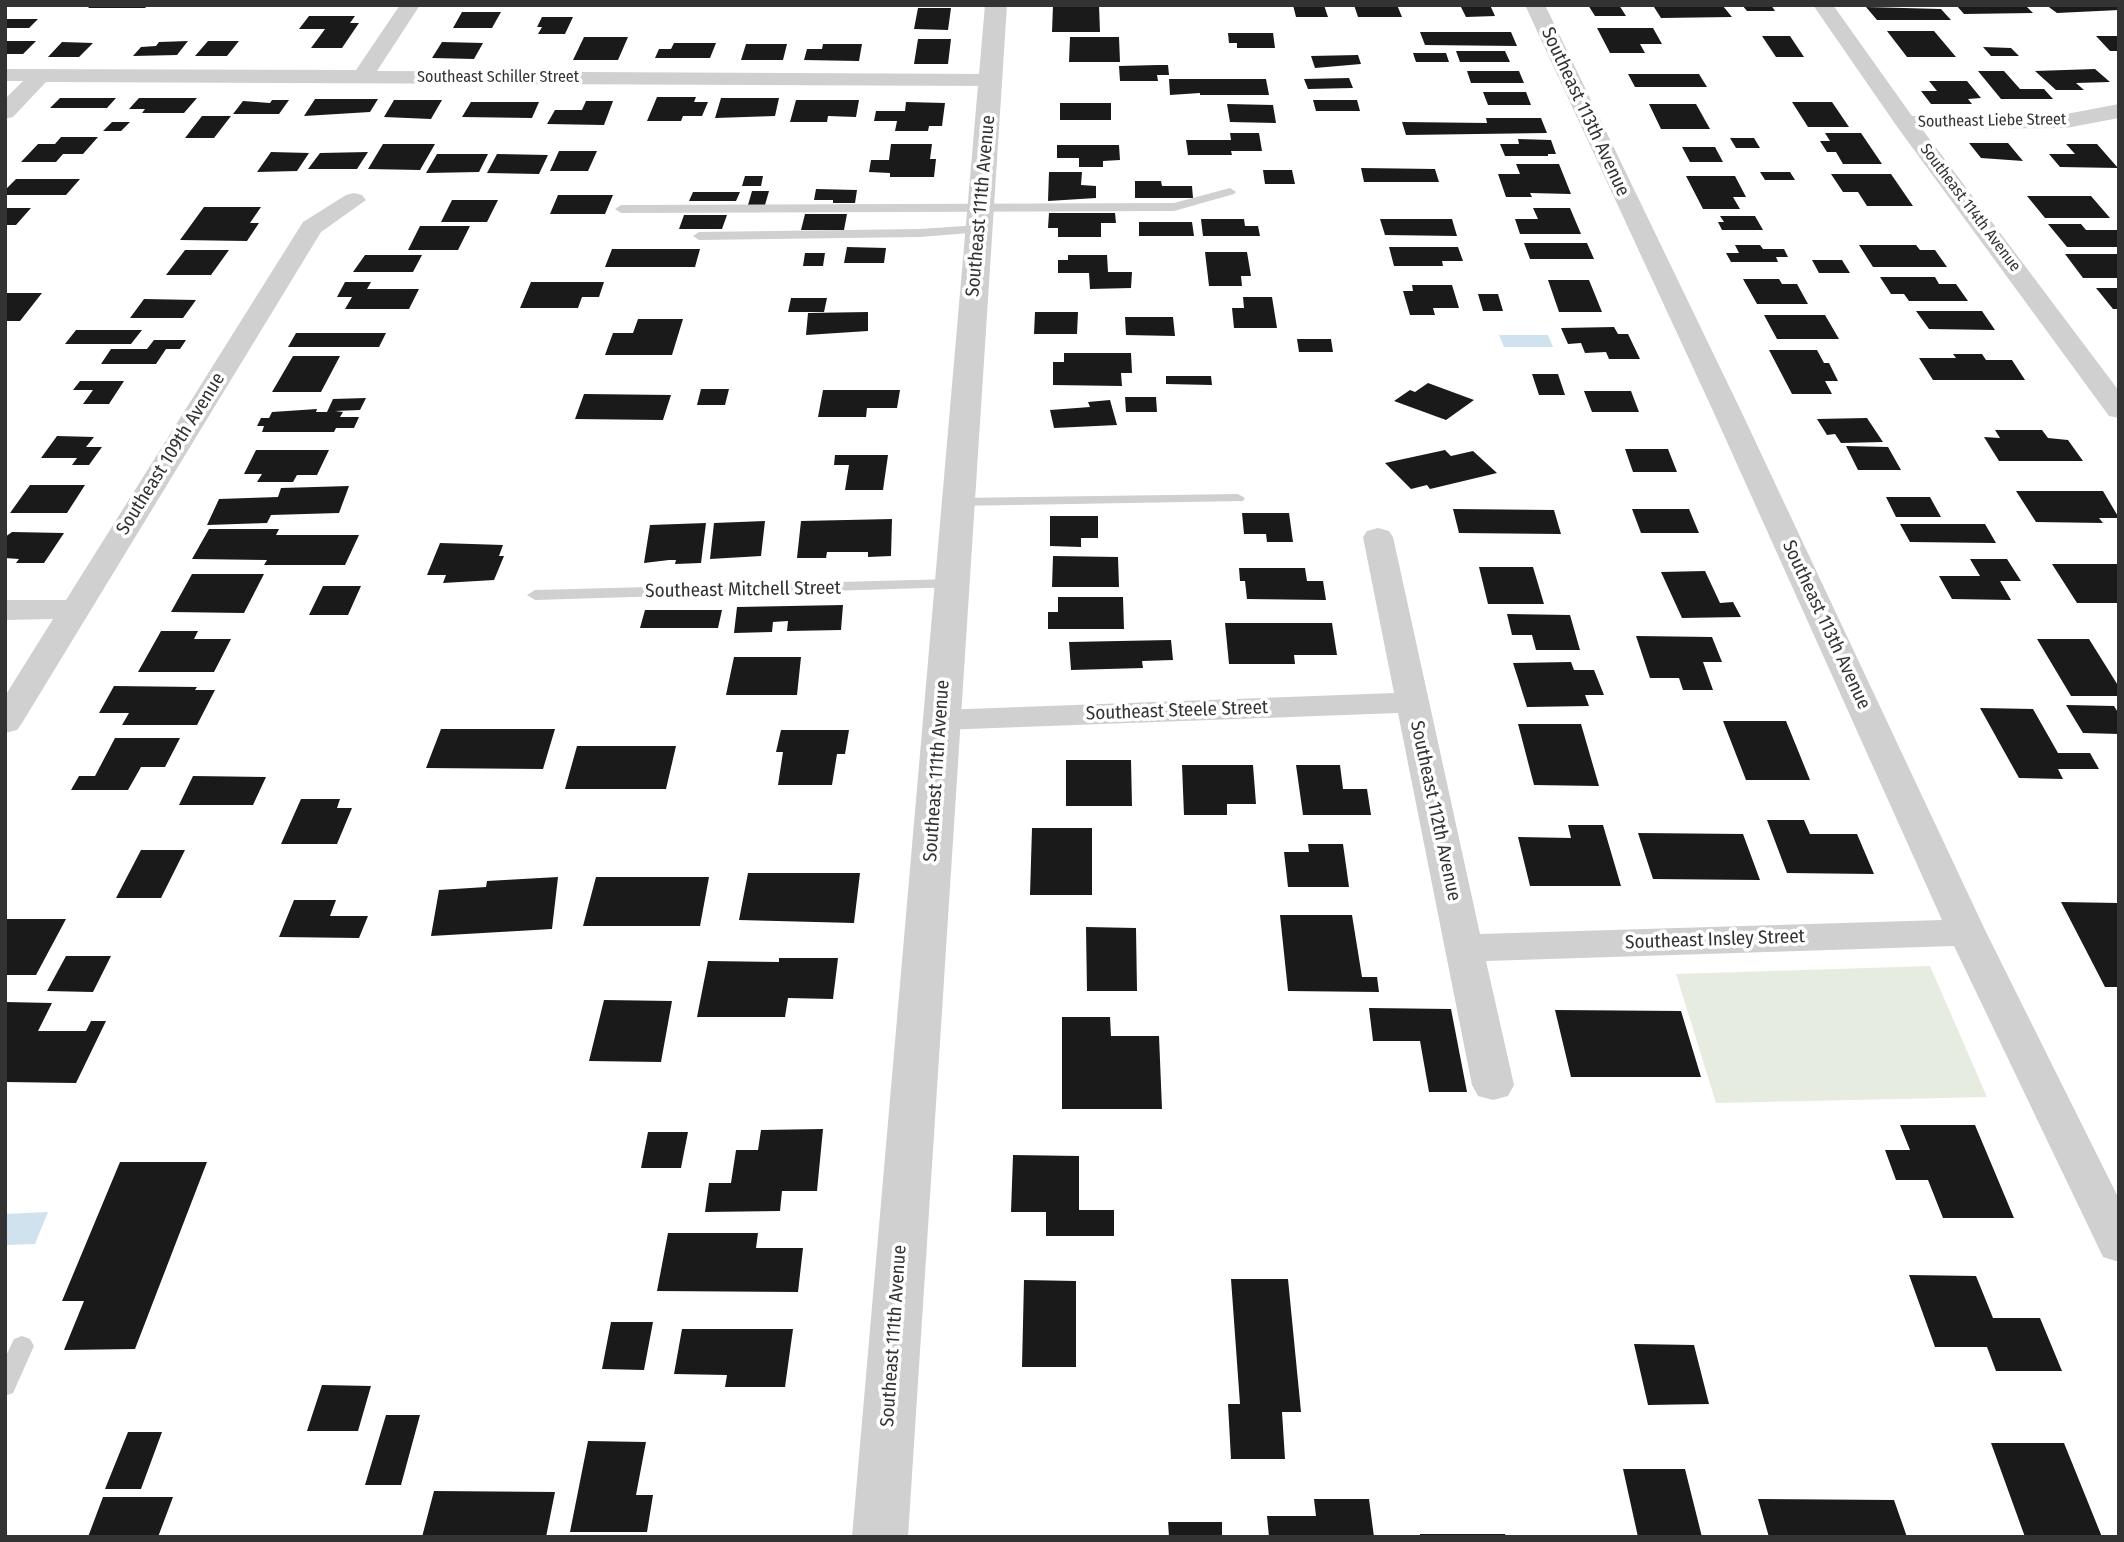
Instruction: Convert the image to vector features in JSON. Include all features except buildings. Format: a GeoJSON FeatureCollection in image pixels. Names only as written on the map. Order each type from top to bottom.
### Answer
{"type":"FeatureCollection","features":[{"type":"Feature","properties":{"kind":"street"},"geometry":{"type":"LineString","coordinates":[[362,78],[410,5]]}},
{"type":"Feature","properties":{"kind":"street","name":"Southeast 111th Avenue"},"geometry":{"type":"LineString","coordinates":[[880,1537],[996,5]]}},
{"type":"Feature","properties":{"kind":"street","name":"Southeast 113th Avenue"},"geometry":{"type":"LineString","coordinates":[[1535,5],[1728,413],[1967,932],[2119,1244]]}},
{"type":"Feature","properties":{"kind":"street","name":"Southeast 114th Avenue"},"geometry":{"type":"LineString","coordinates":[[1823,5],[1906,123],[2119,410]]}},
{"type":"Feature","properties":{"kind":"street","name":"Southeast Schiller Street"},"geometry":{"type":"LineString","coordinates":[[5,75],[991,80]]}},
{"type":"Feature","properties":{"kind":"street"},"geometry":{"type":"LineString","coordinates":[[5,111],[41,75]]}},
{"type":"Feature","properties":{"kind":"street","name":"Southeast Liebe Street"},"geometry":{"type":"LineString","coordinates":[[1906,123],[2066,121],[2119,111]]}},
{"type":"Feature","properties":{"kind":"street","name":"Southeast 109th Avenue"},"geometry":{"type":"LineString","coordinates":[[5,723],[312,227],[354,200]]}},
{"type":"Feature","properties":{"kind":"street","name":"Southeast 112th Avenue"},"geometry":{"type":"LineString","coordinates":[[1377,537],[1493,1085]]}},
{"type":"Feature","properties":{"kind":"street"},"geometry":{"type":"LineString","coordinates":[[5,610],[75,609]]}},
{"type":"Feature","properties":{"kind":"street","name":"Southeast Steele Street"},"geometry":{"type":"LineString","coordinates":[[941,720],[1412,702]]}},
{"type":"Feature","properties":{"kind":"street","name":"Southeast Insley Street"},"geometry":{"type":"LineString","coordinates":[[1464,948],[1967,932]]}},
{"type":"Feature","properties":{"kind":"lane"},"geometry":{"type":"LineString","coordinates":[[621,209],[979,218],[1174,207],[1204,201],[1230,191]]}},
{"type":"Feature","properties":{"kind":"lane"},"geometry":{"type":"LineString","coordinates":[[699,236],[920,233],[979,218]]}},
{"type":"Feature","properties":{"kind":"lane"},"geometry":{"type":"LineString","coordinates":[[957,502],[1238,498]]}},
{"type":"Feature","properties":{"kind":"lane","name":"Southeast Mitchell Street"},"geometry":{"type":"LineString","coordinates":[[535,595],[951,584]]}},
{"type":"Feature","properties":{"kind":"lane"},"geometry":{"type":"LineString","coordinates":[[5,1385],[22,1346]]}},
{"type":"Feature","properties":{"kind":"shaded area"},"geometry":{"type":"Polygon","coordinates":[[[1930,966],[1987,1097],[1716,1103],[1676,974],[1930,966]]]}},
{"type":"Feature","properties":{"kind":"water"},"geometry":{"type":"Polygon","coordinates":[[[1499,335],[1548,335],[1553,347],[1504,347],[1499,335]]]}},
{"type":"Feature","properties":{"kind":"water"},"geometry":{"type":"Polygon","coordinates":[[[48,1212],[35,1244],[5,1245],[5,1214],[48,1212]]]}}]}
